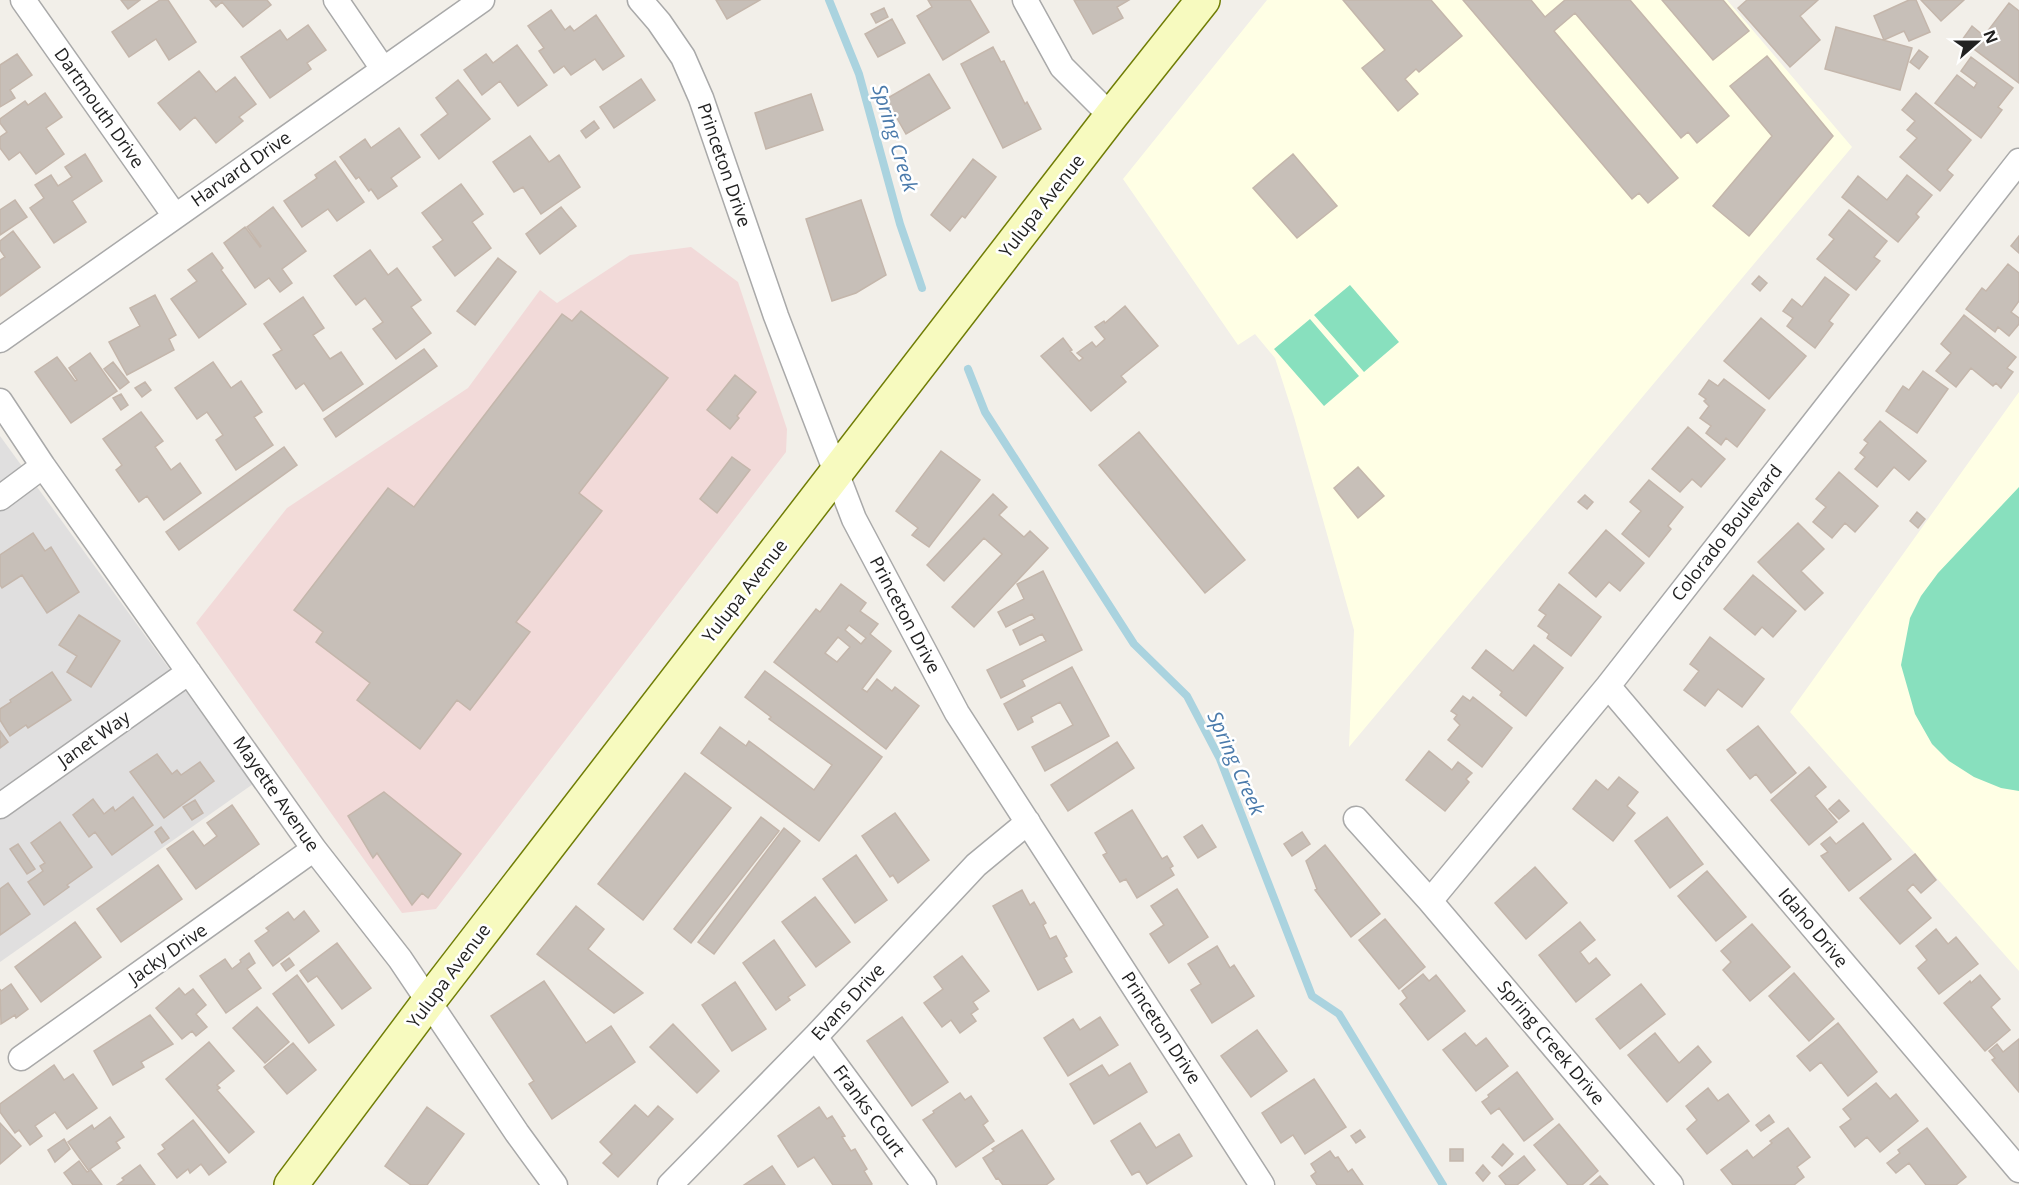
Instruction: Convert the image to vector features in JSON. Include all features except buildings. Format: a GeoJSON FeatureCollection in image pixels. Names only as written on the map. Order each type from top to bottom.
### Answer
{"type":"FeatureCollection","features":[{"type":"Feature","properties":{"kind":"street","name":"Dartmouth Drive"},"geometry":{"type":"LineString","coordinates":[[23,0],[175,216]]}},
{"type":"Feature","properties":{"kind":"street"},"geometry":{"type":"LineString","coordinates":[[336,0],[383,69]]}},
{"type":"Feature","properties":{"kind":"street","name":"Harvard Drive"},"geometry":{"type":"LineString","coordinates":[[0,340],[482,0]]}},
{"type":"Feature","properties":{"kind":"street","name":"Princeton Drive"},"geometry":{"type":"LineString","coordinates":[[640,0],[659,22],[683,57],[701,98],[776,316],[854,519],[957,713],[1262,1185]]}},
{"type":"Feature","properties":{"kind":"street"},"geometry":{"type":"LineString","coordinates":[[1025,0],[1062,67],[1111,116]]}},
{"type":"Feature","properties":{"kind":"street","name":"Yulupa Avenue"},"geometry":{"type":"LineString","coordinates":[[291,1185],[429,1001],[835,473],[1203,0]]}},
{"type":"Feature","properties":{"kind":"street","name":"Colorado Boulevard"},"geometry":{"type":"LineString","coordinates":[[1430,901],[1608,686],[2019,161]]}},
{"type":"Feature","properties":{"kind":"street","name":"Mayette Avenue"},"geometry":{"type":"LineString","coordinates":[[0,401],[43,466],[314,849],[400,959],[517,1133],[555,1185]]}},
{"type":"Feature","properties":{"kind":"street"},"geometry":{"type":"LineString","coordinates":[[0,498],[43,466]]}},
{"type":"Feature","properties":{"kind":"street","name":"Janet Way"},"geometry":{"type":"LineString","coordinates":[[0,806],[189,672]]}},
{"type":"Feature","properties":{"kind":"street","name":"Idaho Drive"},"geometry":{"type":"LineString","coordinates":[[1608,686],[2019,1170]]}},
{"type":"Feature","properties":{"kind":"street","name":"Spring Creek Drive"},"geometry":{"type":"LineString","coordinates":[[1356,819],[1430,901],[1671,1185]]}},
{"type":"Feature","properties":{"kind":"street","name":"Evans Drive"},"geometry":{"type":"LineString","coordinates":[[670,1185],[815,1037],[976,864],[1028,822]]}},
{"type":"Feature","properties":{"kind":"street","name":"Jacky Drive"},"geometry":{"type":"LineString","coordinates":[[21,1058],[314,849]]}},
{"type":"Feature","properties":{"kind":"street","name":"Franks Court"},"geometry":{"type":"LineString","coordinates":[[815,1037],[924,1185]]}},
{"type":"Feature","properties":{"kind":"shaded area"},"geometry":{"type":"Polygon","coordinates":[[[1267,0],[1727,0],[1852,147],[1349,747],[1354,630],[1275,358],[1255,334],[1238,345],[1123,179],[1267,0]]]}},
{"type":"Feature","properties":{"kind":"shaded area"},"geometry":{"type":"Polygon","coordinates":[[[691,247],[738,282],[787,429],[786,452],[436,909],[402,913],[196,623],[287,508],[468,388],[540,290],[557,303],[630,255],[691,247]]]}},
{"type":"Feature","properties":{"kind":"shaded area"},"geometry":{"type":"Polygon","coordinates":[[[2019,392],[2019,971],[1790,712],[2019,392]]]}},
{"type":"Feature","properties":{"kind":"shaded area"},"geometry":{"type":"Polygon","coordinates":[[[0,436],[253,784],[0,962],[0,436]]]}},
{"type":"Feature","properties":{"kind":"green space"},"geometry":{"type":"Polygon","coordinates":[[[1350,285],[1399,342],[1364,372],[1314,315],[1350,285]]]}},
{"type":"Feature","properties":{"kind":"green space"},"geometry":{"type":"Polygon","coordinates":[[[1310,319],[1359,376],[1324,406],[1274,349],[1310,319]]]}},
{"type":"Feature","properties":{"kind":"green space"},"geometry":{"type":"Polygon","coordinates":[[[2019,487],[2019,791],[2001,788],[1974,777],[1949,761],[1932,744],[1915,714],[1901,665],[1910,618],[1921,596],[1938,573],[2019,487]]]}},
{"type":"Feature","properties":{"kind":"waterway","name":"Spring Creek"},"geometry":{"type":"LineString","coordinates":[[829,0],[859,74],[900,224],[922,288]]}},
{"type":"Feature","properties":{"kind":"waterway","name":"Spring Creek"},"geometry":{"type":"LineString","coordinates":[[968,369],[985,412],[1134,644],[1187,696],[1220,759],[1312,996],[1339,1014],[1443,1185]]}}]}
